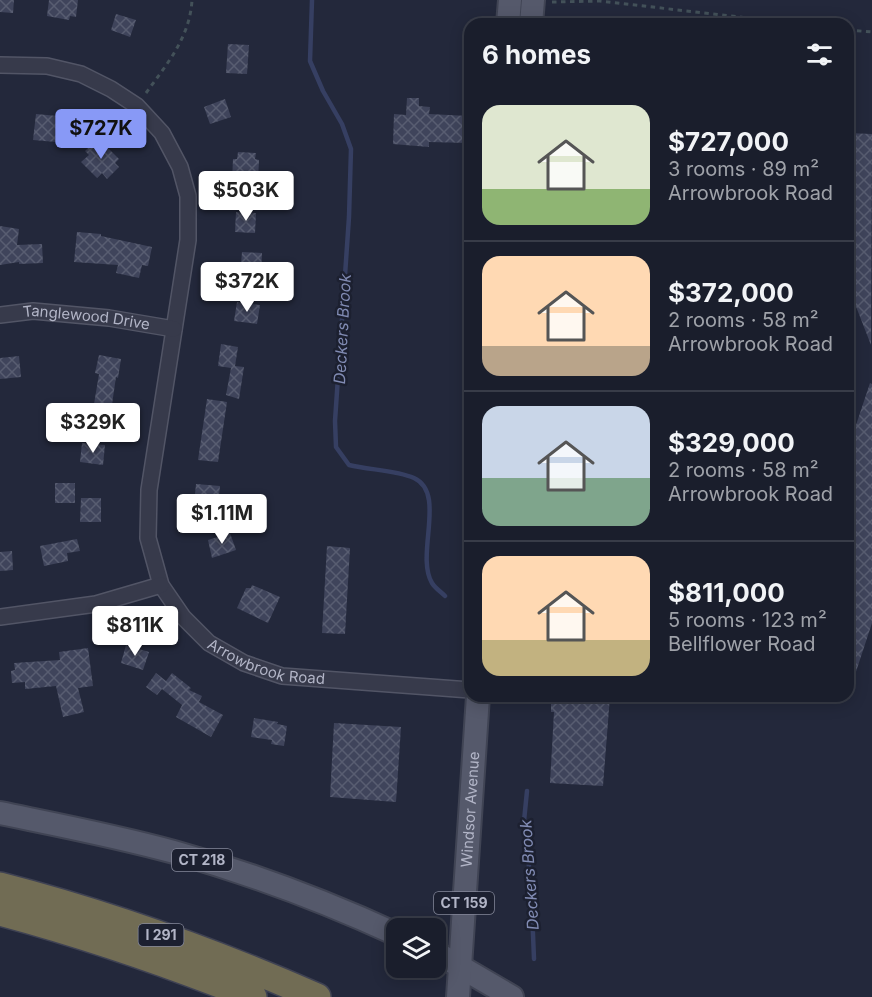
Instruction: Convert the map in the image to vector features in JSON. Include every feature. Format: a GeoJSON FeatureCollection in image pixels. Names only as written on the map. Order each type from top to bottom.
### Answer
{"type":"FeatureCollection","features":[{"type":"Feature","properties":{"kind":"highway","name":"I 291"},"geometry":{"type":"LineString","coordinates":[[0,886],[148,931],[232,961],[317,997]]}},
{"type":"Feature","properties":{"kind":"highway","name":"I 291"},"geometry":{"type":"LineString","coordinates":[[0,912],[127,950],[253,997]]}},
{"type":"Feature","properties":{"kind":"main road"},"geometry":{"type":"LineString","coordinates":[[508,18],[510,0]]}},
{"type":"Feature","properties":{"kind":"main road"},"geometry":{"type":"LineString","coordinates":[[534,18],[543,1]]}},
{"type":"Feature","properties":{"kind":"main road","name":"Windsor Avenue"},"geometry":{"type":"LineString","coordinates":[[458,997],[478,702]]}},
{"type":"Feature","properties":{"kind":"main road","name":"CT 218"},"geometry":{"type":"LineString","coordinates":[[0,813],[125,840],[204,861],[294,891],[386,930]]}},
{"type":"Feature","properties":{"kind":"main road"},"geometry":{"type":"LineString","coordinates":[[446,958],[512,997]]}},
{"type":"Feature","properties":{"kind":"street","name":"Arrowbrook Road"},"geometry":{"type":"LineString","coordinates":[[0,65],[47,66],[81,74],[111,89],[137,106],[162,133],[180,168],[188,196],[188,240],[149,490],[148,538],[161,585],[183,617],[209,643],[244,663],[282,676],[464,690]]}},
{"type":"Feature","properties":{"kind":"street","name":"Tanglewood Drive"},"geometry":{"type":"LineString","coordinates":[[0,315],[33,311],[109,318],[174,329]]}},
{"type":"Feature","properties":{"kind":"street"},"geometry":{"type":"LineString","coordinates":[[0,617],[96,604],[161,585]]}},
{"type":"Feature","properties":{"kind":"path"},"geometry":{"type":"LineString","coordinates":[[137,106],[184,39],[192,11],[192,0]]}},
{"type":"Feature","properties":{"kind":"path"},"geometry":{"type":"LineString","coordinates":[[543,1],[600,1],[748,18]]}},
{"type":"Feature","properties":{"kind":"path"},"geometry":{"type":"LineString","coordinates":[[854,30],[872,32]]}},
{"type":"Feature","properties":{"kind":"building"},"geometry":{"type":"Polygon","coordinates":[[[0,0],[14,0],[13,13],[0,12],[0,0]]]}},
{"type":"Feature","properties":{"kind":"building"},"geometry":{"type":"Polygon","coordinates":[[[49,0],[78,0],[76,17],[70,16],[69,20],[47,16],[49,0]]]}},
{"type":"Feature","properties":{"kind":"building"},"geometry":{"type":"Polygon","coordinates":[[[116,14],[136,20],[130,37],[111,30],[116,14]]]}},
{"type":"Feature","properties":{"kind":"building"},"geometry":{"type":"Polygon","coordinates":[[[228,44],[249,45],[247,74],[226,73],[228,44]]]}},
{"type":"Feature","properties":{"kind":"building"},"geometry":{"type":"Polygon","coordinates":[[[407,98],[419,98],[419,106],[430,107],[429,114],[464,116],[464,143],[429,142],[429,147],[393,144],[394,114],[406,115],[407,98]]]}},
{"type":"Feature","properties":{"kind":"building"},"geometry":{"type":"Polygon","coordinates":[[[225,99],[231,117],[210,124],[204,107],[225,99]]]}},
{"type":"Feature","properties":{"kind":"building"},"geometry":{"type":"Polygon","coordinates":[[[36,114],[58,116],[58,120],[64,121],[62,138],[56,138],[56,142],[33,140],[36,114]]]}},
{"type":"Feature","properties":{"kind":"building"},"geometry":{"type":"Polygon","coordinates":[[[854,133],[872,134],[871,345],[854,301],[854,133]]]}},
{"type":"Feature","properties":{"kind":"building"},"geometry":{"type":"Polygon","coordinates":[[[98,138],[119,159],[115,163],[119,167],[107,179],[102,173],[97,178],[81,162],[89,155],[85,151],[98,138]]]}},
{"type":"Feature","properties":{"kind":"building"},"geometry":{"type":"Polygon","coordinates":[[[238,152],[256,153],[255,159],[259,160],[258,182],[232,181],[233,159],[237,159],[238,152]]]}},
{"type":"Feature","properties":{"kind":"building"},"geometry":{"type":"Polygon","coordinates":[[[236,212],[256,213],[255,233],[235,232],[236,212]]]}},
{"type":"Feature","properties":{"kind":"building"},"geometry":{"type":"Polygon","coordinates":[[[0,226],[19,229],[17,245],[42,244],[43,263],[19,264],[19,262],[0,265],[0,226]]]}},
{"type":"Feature","properties":{"kind":"building"},"geometry":{"type":"Polygon","coordinates":[[[77,232],[101,234],[101,236],[152,247],[148,266],[142,265],[139,278],[116,273],[118,265],[74,262],[77,232]]]}},
{"type":"Feature","properties":{"kind":"building"},"geometry":{"type":"Polygon","coordinates":[[[242,252],[262,253],[261,276],[240,275],[242,252]]]}},
{"type":"Feature","properties":{"kind":"building"},"geometry":{"type":"Polygon","coordinates":[[[237,302],[260,305],[257,324],[234,321],[237,302]]]}},
{"type":"Feature","properties":{"kind":"building"},"geometry":{"type":"Polygon","coordinates":[[[221,344],[238,347],[235,366],[244,367],[239,399],[226,395],[231,368],[218,366],[221,344]]]}},
{"type":"Feature","properties":{"kind":"building"},"geometry":{"type":"Polygon","coordinates":[[[99,355],[121,359],[110,418],[92,416],[99,374],[95,373],[99,355]]]}},
{"type":"Feature","properties":{"kind":"building"},"geometry":{"type":"Polygon","coordinates":[[[19,356],[21,377],[0,379],[0,358],[19,356]]]}},
{"type":"Feature","properties":{"kind":"building"},"geometry":{"type":"Polygon","coordinates":[[[870,383],[872,384],[872,623],[854,678],[854,431],[870,383]]]}},
{"type":"Feature","properties":{"kind":"building"},"geometry":{"type":"Polygon","coordinates":[[[207,399],[227,402],[218,462],[198,460],[207,399]]]}},
{"type":"Feature","properties":{"kind":"building"},"geometry":{"type":"Polygon","coordinates":[[[70,411],[85,412],[84,424],[69,423],[70,411]]]}},
{"type":"Feature","properties":{"kind":"building"},"geometry":{"type":"Polygon","coordinates":[[[82,443],[105,445],[103,465],[80,462],[82,443]]]}},
{"type":"Feature","properties":{"kind":"building"},"geometry":{"type":"Polygon","coordinates":[[[55,483],[75,483],[75,503],[55,503],[55,483]]]}},
{"type":"Feature","properties":{"kind":"building"},"geometry":{"type":"Polygon","coordinates":[[[196,484],[220,486],[218,507],[194,504],[196,484]]]}},
{"type":"Feature","properties":{"kind":"building"},"geometry":{"type":"Polygon","coordinates":[[[81,498],[101,498],[101,522],[80,522],[81,498]]]}},
{"type":"Feature","properties":{"kind":"building"},"geometry":{"type":"Polygon","coordinates":[[[230,533],[236,550],[212,558],[208,540],[230,533]]]}},
{"type":"Feature","properties":{"kind":"building"},"geometry":{"type":"Polygon","coordinates":[[[77,539],[80,551],[67,553],[68,561],[44,566],[40,546],[77,539]]]}},
{"type":"Feature","properties":{"kind":"building"},"geometry":{"type":"Polygon","coordinates":[[[327,546],[350,548],[345,634],[322,633],[327,546]]]}},
{"type":"Feature","properties":{"kind":"building"},"geometry":{"type":"Polygon","coordinates":[[[12,551],[13,570],[0,571],[0,552],[12,551]]]}},
{"type":"Feature","properties":{"kind":"building"},"geometry":{"type":"Polygon","coordinates":[[[252,585],[280,597],[268,623],[237,608],[246,588],[251,588],[252,585]]]}},
{"type":"Feature","properties":{"kind":"building"},"geometry":{"type":"Polygon","coordinates":[[[126,645],[149,652],[143,670],[121,663],[126,645]]]}},
{"type":"Feature","properties":{"kind":"building"},"geometry":{"type":"Polygon","coordinates":[[[88,648],[93,686],[78,688],[84,712],[63,717],[56,686],[25,689],[25,682],[12,683],[11,671],[15,670],[14,663],[60,660],[59,652],[88,648]]]}},
{"type":"Feature","properties":{"kind":"building"},"geometry":{"type":"Polygon","coordinates":[[[156,673],[166,681],[172,673],[191,688],[189,690],[202,696],[199,702],[223,715],[211,737],[176,717],[182,705],[162,689],[157,695],[146,687],[156,673]]]}},
{"type":"Feature","properties":{"kind":"building"},"geometry":{"type":"Polygon","coordinates":[[[551,702],[610,702],[603,786],[550,783],[554,712],[551,712],[551,702]]]}},
{"type":"Feature","properties":{"kind":"building"},"geometry":{"type":"Polygon","coordinates":[[[254,718],[287,726],[284,746],[271,744],[272,740],[251,737],[254,718]]]}},
{"type":"Feature","properties":{"kind":"building"},"geometry":{"type":"Polygon","coordinates":[[[334,723],[401,727],[396,802],[330,797],[334,723]]]}},
{"type":"Feature","properties":{"kind":"waterway","name":"Deckers Brook"},"geometry":{"type":"LineString","coordinates":[[312,0],[310,61],[323,91],[342,124],[351,149],[349,217],[335,421],[336,447],[349,465],[407,475],[424,486],[430,510],[428,571],[433,585],[445,596]]}},
{"type":"Feature","properties":{"kind":"waterway","name":"Deckers Brook"},"geometry":{"type":"LineString","coordinates":[[527,791],[524,821],[531,885],[534,959]]}}]}
